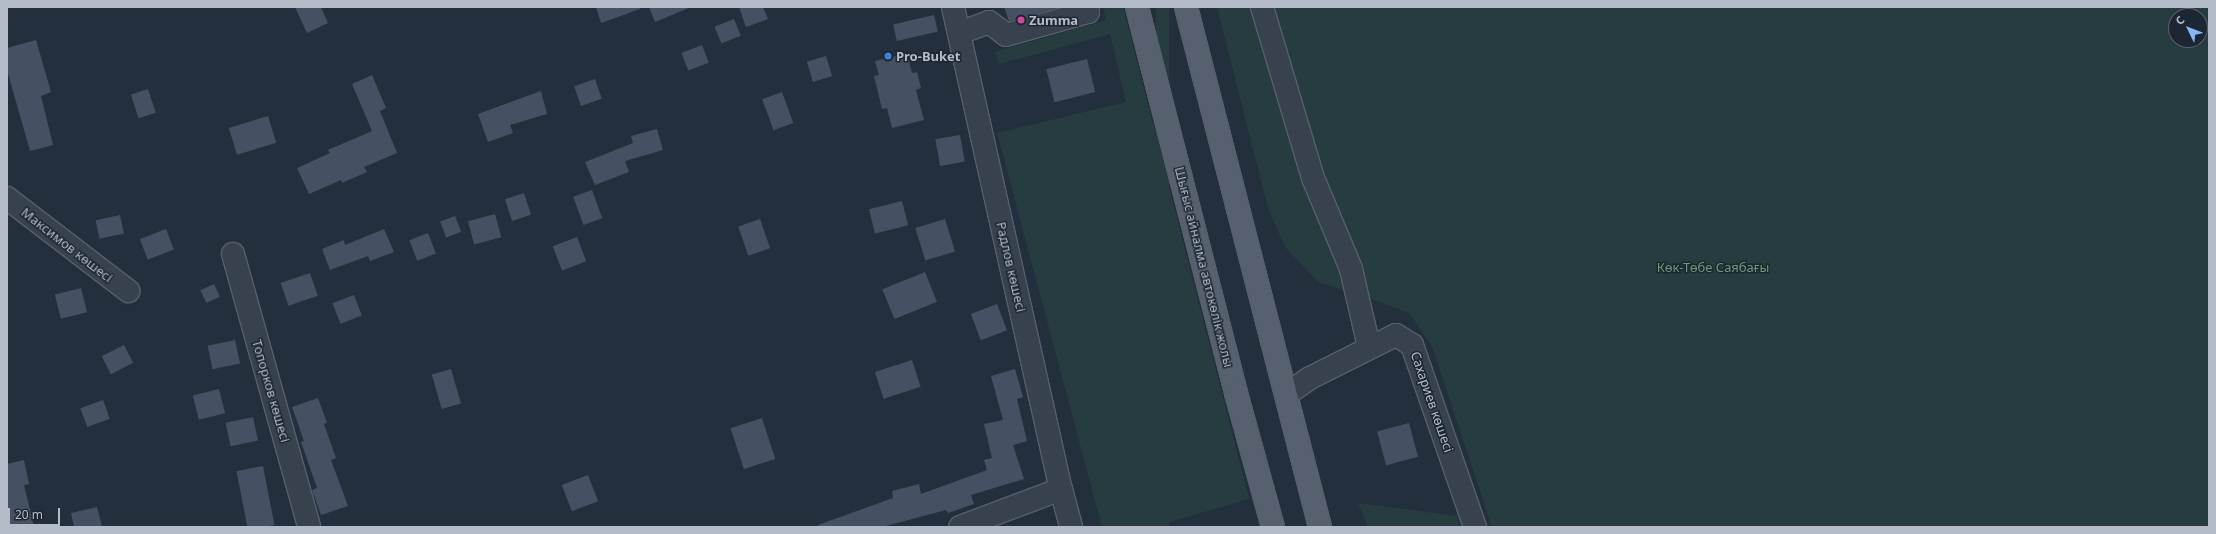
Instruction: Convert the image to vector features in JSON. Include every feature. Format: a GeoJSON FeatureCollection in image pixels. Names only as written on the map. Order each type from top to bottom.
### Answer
{"type":"FeatureCollection","features":[{"type":"Feature","properties":{"kind":"main road","name":"Шығыс айналма автокөлік жолы"},"geometry":{"type":"LineString","coordinates":[[1137,7],[1236,393],[1273,527]]}},
{"type":"Feature","properties":{"kind":"main road"},"geometry":{"type":"LineString","coordinates":[[1186,7],[1287,394],[1320,527]]}},
{"type":"Feature","properties":{"kind":"street","name":"Радлов көшесі"},"geometry":{"type":"LineString","coordinates":[[953,7],[1061,489],[1071,527]]}},
{"type":"Feature","properties":{"kind":"street"},"geometry":{"type":"LineString","coordinates":[[959,33],[989,22],[1006,35],[1088,12],[1087,7]]}},
{"type":"Feature","properties":{"kind":"street"},"geometry":{"type":"LineString","coordinates":[[1262,7],[1313,178],[1351,269],[1369,347]]}},
{"type":"Feature","properties":{"kind":"street","name":"Максимов көшесі"},"geometry":{"type":"LineString","coordinates":[[7,198],[128,291]]}},
{"type":"Feature","properties":{"kind":"street","name":"Топорков көшесі"},"geometry":{"type":"LineString","coordinates":[[233,254],[309,527]]}},
{"type":"Feature","properties":{"kind":"street","name":"Сахариев көшесі"},"geometry":{"type":"LineString","coordinates":[[1287,394],[1310,378],[1369,347],[1396,335],[1412,345],[1475,527]]}},
{"type":"Feature","properties":{"kind":"street"},"geometry":{"type":"LineString","coordinates":[[960,527],[1061,489]]}},
{"type":"Feature","properties":{"kind":"green space"},"geometry":{"type":"Polygon","coordinates":[[[1103,7],[1123,7],[1249,499],[1152,527],[1102,527],[997,133],[1126,102],[1110,34],[999,64],[995,52],[1106,20],[1103,7]]]}},
{"type":"Feature","properties":{"kind":"green space"},"geometry":{"type":"Polygon","coordinates":[[[1156,7],[1169,7],[1169,527],[1156,527],[1156,7]]]}},
{"type":"Feature","properties":{"kind":"green space","name":"Көк-Төбе Саябағы"},"geometry":{"type":"Polygon","coordinates":[[[1217,7],[2209,7],[2209,527],[1492,527],[1432,346],[1410,314],[1375,300],[1318,282],[1285,247],[1268,208],[1217,7]]]}},
{"type":"Feature","properties":{"kind":"green space"},"geometry":{"type":"Polygon","coordinates":[[[1358,503],[1457,516],[1460,527],[1368,527],[1358,503]]]}},
{"type":"Feature","properties":{"kind":"building"},"geometry":{"type":"Polygon","coordinates":[[[295,7],[321,7],[328,23],[307,33],[295,7]]]}},
{"type":"Feature","properties":{"kind":"building"},"geometry":{"type":"Polygon","coordinates":[[[596,7],[640,7],[640,9],[601,23],[596,7]]]}},
{"type":"Feature","properties":{"kind":"building"},"geometry":{"type":"Polygon","coordinates":[[[649,7],[691,7],[655,22],[649,7]]]}},
{"type":"Feature","properties":{"kind":"building"},"geometry":{"type":"Polygon","coordinates":[[[739,7],[763,7],[768,19],[746,27],[739,7]]]}},
{"type":"Feature","properties":{"kind":"building"},"geometry":{"type":"Polygon","coordinates":[[[1004,7],[1060,7],[1009,21],[1004,7]]]}},
{"type":"Feature","properties":{"kind":"building"},"geometry":{"type":"Polygon","coordinates":[[[934,15],[938,32],[897,41],[893,24],[934,15]]]}},
{"type":"Feature","properties":{"kind":"building"},"geometry":{"type":"Polygon","coordinates":[[[734,19],[741,36],[721,44],[715,27],[734,19]]]}},
{"type":"Feature","properties":{"kind":"building"},"geometry":{"type":"Polygon","coordinates":[[[36,40],[51,92],[41,96],[53,145],[30,151],[7,70],[7,48],[36,40]]]}},
{"type":"Feature","properties":{"kind":"building"},"geometry":{"type":"Polygon","coordinates":[[[702,45],[709,63],[688,71],[681,53],[702,45]]]}},
{"type":"Feature","properties":{"kind":"building"},"geometry":{"type":"Polygon","coordinates":[[[907,53],[912,73],[917,72],[921,88],[916,90],[924,120],[892,128],[887,108],[882,109],[874,76],[879,75],[875,61],[907,53]]]}},
{"type":"Feature","properties":{"kind":"building"},"geometry":{"type":"Polygon","coordinates":[[[826,56],[832,76],[813,82],[807,62],[826,56]]]}},
{"type":"Feature","properties":{"kind":"building"},"geometry":{"type":"Polygon","coordinates":[[[1087,59],[1095,92],[1054,102],[1046,69],[1087,59]]]}},
{"type":"Feature","properties":{"kind":"building"},"geometry":{"type":"Polygon","coordinates":[[[372,75],[386,108],[380,111],[397,153],[364,167],[367,172],[342,183],[341,180],[309,194],[297,168],[330,153],[328,150],[372,131],[352,84],[372,75]]]}},
{"type":"Feature","properties":{"kind":"building"},"geometry":{"type":"Polygon","coordinates":[[[595,79],[602,99],[581,106],[574,86],[595,79]]]}},
{"type":"Feature","properties":{"kind":"building"},"geometry":{"type":"Polygon","coordinates":[[[148,89],[156,113],[139,118],[131,95],[148,89]]]}},
{"type":"Feature","properties":{"kind":"building"},"geometry":{"type":"Polygon","coordinates":[[[541,91],[547,114],[510,125],[513,133],[488,142],[478,114],[541,91]]]}},
{"type":"Feature","properties":{"kind":"building"},"geometry":{"type":"Polygon","coordinates":[[[782,92],[793,123],[774,130],[762,99],[782,92]]]}},
{"type":"Feature","properties":{"kind":"building"},"geometry":{"type":"Polygon","coordinates":[[[268,116],[276,143],[237,155],[229,128],[268,116]]]}},
{"type":"Feature","properties":{"kind":"building"},"geometry":{"type":"Polygon","coordinates":[[[657,129],[663,150],[625,161],[629,172],[595,185],[585,162],[633,143],[631,136],[657,129]]]}},
{"type":"Feature","properties":{"kind":"building"},"geometry":{"type":"Polygon","coordinates":[[[960,135],[965,162],[940,166],[935,139],[960,135]]]}},
{"type":"Feature","properties":{"kind":"building"},"geometry":{"type":"Polygon","coordinates":[[[592,190],[602,218],[583,225],[573,197],[592,190]]]}},
{"type":"Feature","properties":{"kind":"building"},"geometry":{"type":"Polygon","coordinates":[[[524,193],[531,215],[512,221],[505,199],[524,193]]]}},
{"type":"Feature","properties":{"kind":"building"},"geometry":{"type":"Polygon","coordinates":[[[902,201],[908,225],[875,233],[869,209],[902,201]]]}},
{"type":"Feature","properties":{"kind":"building"},"geometry":{"type":"Polygon","coordinates":[[[495,214],[501,237],[474,244],[468,221],[495,214]]]}},
{"type":"Feature","properties":{"kind":"building"},"geometry":{"type":"Polygon","coordinates":[[[120,215],[124,234],[99,239],[96,220],[120,215]]]}},
{"type":"Feature","properties":{"kind":"building"},"geometry":{"type":"Polygon","coordinates":[[[455,216],[461,232],[446,238],[440,222],[455,216]]]}},
{"type":"Feature","properties":{"kind":"building"},"geometry":{"type":"Polygon","coordinates":[[[760,219],[770,248],[748,256],[738,226],[760,219]]]}},
{"type":"Feature","properties":{"kind":"building"},"geometry":{"type":"Polygon","coordinates":[[[945,219],[955,252],[925,261],[915,228],[945,219]]]}},
{"type":"Feature","properties":{"kind":"building"},"geometry":{"type":"Polygon","coordinates":[[[166,229],[174,250],[148,260],[140,239],[166,229]]]}},
{"type":"Feature","properties":{"kind":"building"},"geometry":{"type":"Polygon","coordinates":[[[384,229],[394,252],[370,261],[368,256],[330,270],[322,249],[344,240],[345,245],[384,229]]]}},
{"type":"Feature","properties":{"kind":"building"},"geometry":{"type":"Polygon","coordinates":[[[428,233],[436,254],[417,261],[409,240],[428,233]]]}},
{"type":"Feature","properties":{"kind":"building"},"geometry":{"type":"Polygon","coordinates":[[[577,237],[586,261],[562,271],[553,246],[577,237]]]}},
{"type":"Feature","properties":{"kind":"building"},"geometry":{"type":"Polygon","coordinates":[[[925,272],[937,302],[894,319],[882,289],[925,272]]]}},
{"type":"Feature","properties":{"kind":"building"},"geometry":{"type":"Polygon","coordinates":[[[310,273],[318,296],[289,306],[281,283],[310,273]]]}},
{"type":"Feature","properties":{"kind":"building"},"geometry":{"type":"Polygon","coordinates":[[[214,284],[220,297],[206,303],[200,290],[214,284]]]}},
{"type":"Feature","properties":{"kind":"building"},"geometry":{"type":"Polygon","coordinates":[[[81,288],[87,312],[61,319],[55,295],[81,288]]]}},
{"type":"Feature","properties":{"kind":"building"},"geometry":{"type":"Polygon","coordinates":[[[354,295],[362,316],[340,324],[333,303],[354,295]]]}},
{"type":"Feature","properties":{"kind":"building"},"geometry":{"type":"Polygon","coordinates":[[[997,304],[1007,330],[981,340],[971,314],[997,304]]]}},
{"type":"Feature","properties":{"kind":"building"},"geometry":{"type":"Polygon","coordinates":[[[235,340],[240,363],[213,369],[208,346],[235,340]]]}},
{"type":"Feature","properties":{"kind":"building"},"geometry":{"type":"Polygon","coordinates":[[[124,345],[133,363],[111,374],[102,356],[124,345]]]}},
{"type":"Feature","properties":{"kind":"building"},"geometry":{"type":"Polygon","coordinates":[[[912,360],[921,387],[884,399],[875,372],[912,360]]]}},
{"type":"Feature","properties":{"kind":"building"},"geometry":{"type":"Polygon","coordinates":[[[451,369],[461,404],[442,409],[432,375],[451,369]]]}},
{"type":"Feature","properties":{"kind":"building"},"geometry":{"type":"Polygon","coordinates":[[[1015,369],[1023,397],[1017,399],[1027,441],[1013,445],[1024,479],[971,495],[974,504],[948,513],[946,510],[882,527],[818,527],[818,525],[893,498],[892,491],[919,484],[921,494],[987,470],[984,460],[992,458],[984,424],[1003,420],[991,376],[1015,369]]]}},
{"type":"Feature","properties":{"kind":"building"},"geometry":{"type":"Polygon","coordinates":[[[219,389],[225,413],[199,420],[193,396],[219,389]]]}},
{"type":"Feature","properties":{"kind":"building"},"geometry":{"type":"Polygon","coordinates":[[[318,398],[327,423],[324,424],[336,458],[331,460],[348,506],[321,515],[312,490],[317,488],[301,442],[304,441],[292,407],[318,398]]]}},
{"type":"Feature","properties":{"kind":"building"},"geometry":{"type":"Polygon","coordinates":[[[103,400],[110,419],[87,427],[80,408],[103,400]]]}},
{"type":"Feature","properties":{"kind":"building"},"geometry":{"type":"Polygon","coordinates":[[[253,417],[258,440],[231,446],[226,423],[253,417]]]}},
{"type":"Feature","properties":{"kind":"building"},"geometry":{"type":"Polygon","coordinates":[[[762,418],[775,459],[744,469],[731,428],[762,418]]]}},
{"type":"Feature","properties":{"kind":"building"},"geometry":{"type":"Polygon","coordinates":[[[1409,423],[1418,457],[1386,465],[1377,432],[1409,423]]]}},
{"type":"Feature","properties":{"kind":"building"},"geometry":{"type":"Polygon","coordinates":[[[24,460],[29,484],[24,485],[34,527],[7,527],[7,464],[24,460]]]}},
{"type":"Feature","properties":{"kind":"building"},"geometry":{"type":"Polygon","coordinates":[[[263,466],[274,525],[264,527],[247,527],[236,471],[263,466]]]}},
{"type":"Feature","properties":{"kind":"building"},"geometry":{"type":"Polygon","coordinates":[[[588,475],[598,501],[572,511],[562,485],[588,475]]]}},
{"type":"Feature","properties":{"kind":"building"},"geometry":{"type":"Polygon","coordinates":[[[97,507],[102,527],[74,527],[71,513],[97,507]]]}},
{"type":"Feature","properties":{"kind":"place","name":"Zumma"},"geometry":{"type":"Point","coordinates":[1021,20]}},
{"type":"Feature","properties":{"kind":"place","name":"Pro-Buket"},"geometry":{"type":"Point","coordinates":[888,56]}}]}
